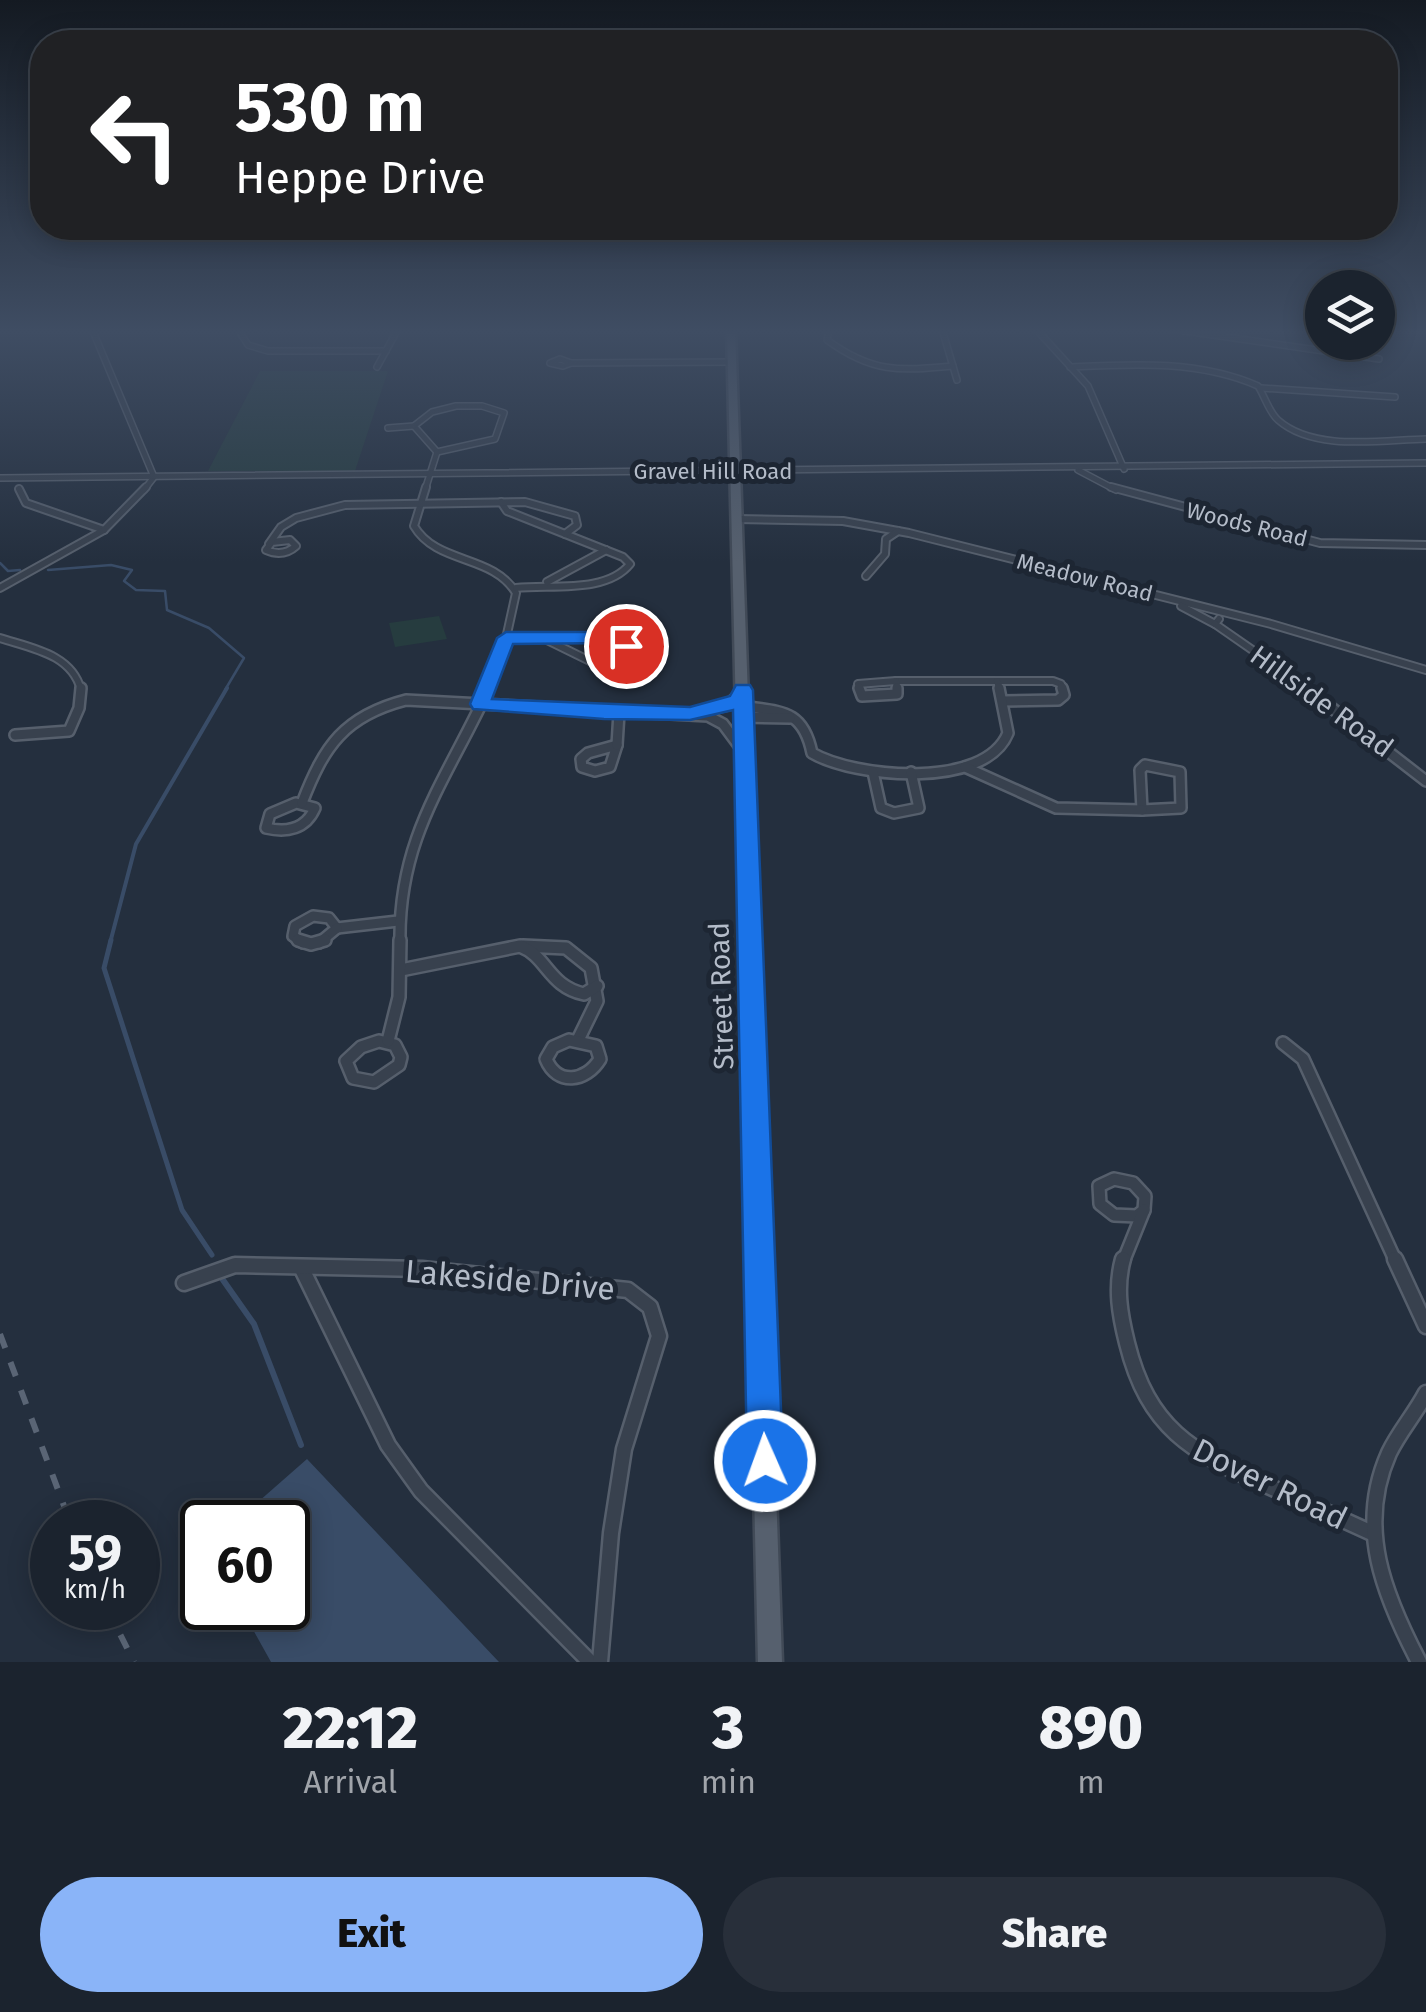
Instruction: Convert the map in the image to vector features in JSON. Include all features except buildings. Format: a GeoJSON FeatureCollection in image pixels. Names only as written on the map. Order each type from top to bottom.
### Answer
{"type":"FeatureCollection","features":[{"type":"Feature","properties":{"kind":"main road","name":"Street Road"},"geometry":{"type":"LineString","coordinates":[[734,407],[770,1662]]}},
{"type":"Feature","properties":{"kind":"street"},"geometry":{"type":"LineString","coordinates":[[0,588],[104,530],[127,510],[154,477],[124,407]]}},
{"type":"Feature","properties":{"kind":"street"},"geometry":{"type":"LineString","coordinates":[[388,428],[414,426],[429,412],[451,408],[492,407],[504,413],[495,439],[438,452]]}},
{"type":"Feature","properties":{"kind":"street"},"geometry":{"type":"LineString","coordinates":[[1098,407],[1124,468]]}},
{"type":"Feature","properties":{"kind":"street"},"geometry":{"type":"LineString","coordinates":[[1270,407],[1276,419],[1305,433],[1341,440],[1424,440]]}},
{"type":"Feature","properties":{"kind":"street"},"geometry":{"type":"LineString","coordinates":[[414,426],[438,452]]}},
{"type":"Feature","properties":{"kind":"street"},"geometry":{"type":"LineString","coordinates":[[438,452],[414,526],[420,538],[499,574],[516,588],[598,582],[627,572],[628,560],[507,511],[501,502]]}},
{"type":"Feature","properties":{"kind":"street","name":"Gravel Hill Road"},"geometry":{"type":"LineString","coordinates":[[0,478],[1426,463]]}},
{"type":"Feature","properties":{"kind":"street","name":"Woods Road"},"geometry":{"type":"LineString","coordinates":[[1075,469],[1117,490],[1320,543],[1426,545]]}},
{"type":"Feature","properties":{"kind":"street"},"geometry":{"type":"LineString","coordinates":[[19,489],[26,503],[104,530]]}},
{"type":"Feature","properties":{"kind":"street"},"geometry":{"type":"LineString","coordinates":[[268,544],[290,521],[325,508],[420,504],[533,502],[572,514],[579,522],[565,534]]}},
{"type":"Feature","properties":{"kind":"street","name":"Meadow Road"},"geometry":{"type":"LineString","coordinates":[[737,519],[823,520],[898,531],[1236,616],[1426,670]]}},
{"type":"Feature","properties":{"kind":"street"},"geometry":{"type":"LineString","coordinates":[[866,576],[885,554],[886,539],[898,531]]}},
{"type":"Feature","properties":{"kind":"street"},"geometry":{"type":"LineString","coordinates":[[544,583],[606,550]]}},
{"type":"Feature","properties":{"kind":"street"},"geometry":{"type":"LineString","coordinates":[[388,1041],[402,1001],[398,921],[412,843],[480,704],[506,638],[516,588]]}},
{"type":"Feature","properties":{"kind":"street","name":"Hillside Road"},"geometry":{"type":"LineString","coordinates":[[1165,598],[1215,624],[1344,714],[1426,781]]}},
{"type":"Feature","properties":{"kind":"street","name":"Hillside Road"},"geometry":{"type":"LineString","coordinates":[[1215,624],[1222,617],[1236,616]]}},
{"type":"Feature","properties":{"kind":"street"},"geometry":{"type":"LineString","coordinates":[[0,638],[66,663],[80,676],[83,685],[80,711],[69,731],[15,735]]}},
{"type":"Feature","properties":{"kind":"street"},"geometry":{"type":"LineString","coordinates":[[506,638],[543,638],[612,638],[626,646],[612,662],[596,665],[567,644],[543,638]]}},
{"type":"Feature","properties":{"kind":"street"},"geometry":{"type":"LineString","coordinates":[[896,680],[895,696],[860,694],[860,682],[896,680],[1053,681],[1061,684],[1064,694],[1058,700],[1003,701]]}},
{"type":"Feature","properties":{"kind":"street"},"geometry":{"type":"LineString","coordinates":[[302,803],[312,776],[342,728],[356,717],[406,700],[690,714],[738,700],[790,718],[807,729],[808,747],[819,760],[838,769],[911,772],[966,767],[996,753],[1007,738],[1010,725],[997,680]]}},
{"type":"Feature","properties":{"kind":"street"},"geometry":{"type":"LineString","coordinates":[[617,746],[619,713]]}},
{"type":"Feature","properties":{"kind":"street"},"geometry":{"type":"LineString","coordinates":[[690,714],[723,724],[744,754]]}},
{"type":"Feature","properties":{"kind":"street"},"geometry":{"type":"LineString","coordinates":[[966,767],[1056,808],[1142,810],[1181,808],[1180,772],[1168,767],[1141,767],[1142,810]]}},
{"type":"Feature","properties":{"kind":"street"},"geometry":{"type":"LineString","coordinates":[[874,772],[881,808],[894,813],[919,808],[911,772]]}},
{"type":"Feature","properties":{"kind":"street"},"geometry":{"type":"LineString","coordinates":[[302,803],[315,808],[306,822],[287,830],[266,828],[265,821],[277,809],[302,803]]}},
{"type":"Feature","properties":{"kind":"street"},"geometry":{"type":"LineString","coordinates":[[336,928],[398,921]]}},
{"type":"Feature","properties":{"kind":"street"},"geometry":{"type":"LineString","coordinates":[[402,970],[520,946],[549,944],[572,950],[593,967],[593,1018],[578,1040],[560,1043],[549,1051],[547,1066],[556,1075],[573,1079],[596,1068],[600,1052],[592,1042],[578,1040]]}},
{"type":"Feature","properties":{"kind":"street"},"geometry":{"type":"LineString","coordinates":[[520,946],[536,954],[544,973],[558,986],[592,990]]}},
{"type":"Feature","properties":{"kind":"street"},"geometry":{"type":"LineString","coordinates":[[388,1041],[400,1050],[401,1058],[393,1072],[374,1082],[353,1078],[346,1064],[351,1054],[370,1043],[388,1041]]}},
{"type":"Feature","properties":{"kind":"street"},"geometry":{"type":"LineString","coordinates":[[1283,1044],[1303,1059],[1426,1326]]}},
{"type":"Feature","properties":{"kind":"street","name":"Dover Road"},"geometry":{"type":"LineString","coordinates":[[1144,1210],[1122,1265],[1118,1293],[1136,1382],[1154,1414],[1188,1446],[1211,1461],[1372,1533]]}},
{"type":"Feature","properties":{"kind":"street","name":"Lakeside Drive"},"geometry":{"type":"LineString","coordinates":[[184,1283],[235,1265],[422,1269],[628,1290],[650,1307],[659,1336],[624,1449],[611,1533],[600,1662]]}},
{"type":"Feature","properties":{"kind":"street"},"geometry":{"type":"LineString","coordinates":[[301,1267],[388,1446],[421,1491],[590,1662]]}},
{"type":"Feature","properties":{"kind":"street"},"geometry":{"type":"LineString","coordinates":[[1419,1662],[1380,1584],[1372,1533],[1377,1484],[1388,1454],[1426,1393]]}},
{"type":"Feature","properties":{"kind":"green space"},"geometry":{"type":"Polygon","coordinates":[[[242,407],[376,407],[355,471],[208,471],[242,407]]]}},
{"type":"Feature","properties":{"kind":"green space"},"geometry":{"type":"Polygon","coordinates":[[[439,616],[447,639],[395,647],[389,623],[439,616]]]}},
{"type":"Feature","properties":{"kind":"water"},"geometry":{"type":"Polygon","coordinates":[[[307,1459],[499,1662],[271,1662],[253,1630],[310,1630],[310,1500],[260,1500],[307,1459]]]}},
{"type":"Feature","properties":{"kind":"waterway"},"geometry":{"type":"LineString","coordinates":[[0,563],[8,571],[20,570]]}},
{"type":"Feature","properties":{"kind":"waterway"},"geometry":{"type":"LineString","coordinates":[[48,570],[111,565],[132,570],[124,581],[136,590],[165,591],[167,610],[209,628],[244,658],[225,690]]}},
{"type":"Feature","properties":{"kind":"waterway"},"geometry":{"type":"LineString","coordinates":[[110,943],[136,844],[227,688]]}},
{"type":"Feature","properties":{"kind":"waterway"},"geometry":{"type":"LineString","coordinates":[[111,940],[104,968],[182,1210],[212,1255]]}},
{"type":"Feature","properties":{"kind":"waterway"},"geometry":{"type":"LineString","coordinates":[[223,1280],[254,1324],[301,1445]]}},
{"type":"Feature","properties":{"kind":"railway"},"geometry":{"type":"LineString","coordinates":[[0,1334],[62,1500]]}},
{"type":"Feature","properties":{"kind":"railway"},"geometry":{"type":"LineString","coordinates":[[118,1630],[134,1662]]}},
{"type":"Feature","properties":{"kind":"route"},"geometry":{"type":"LineString","coordinates":[[626,646],[612,638],[506,638],[480,704],[604,713],[690,714],[727,705],[738,700],[743,690],[765,1461]]}}]}
